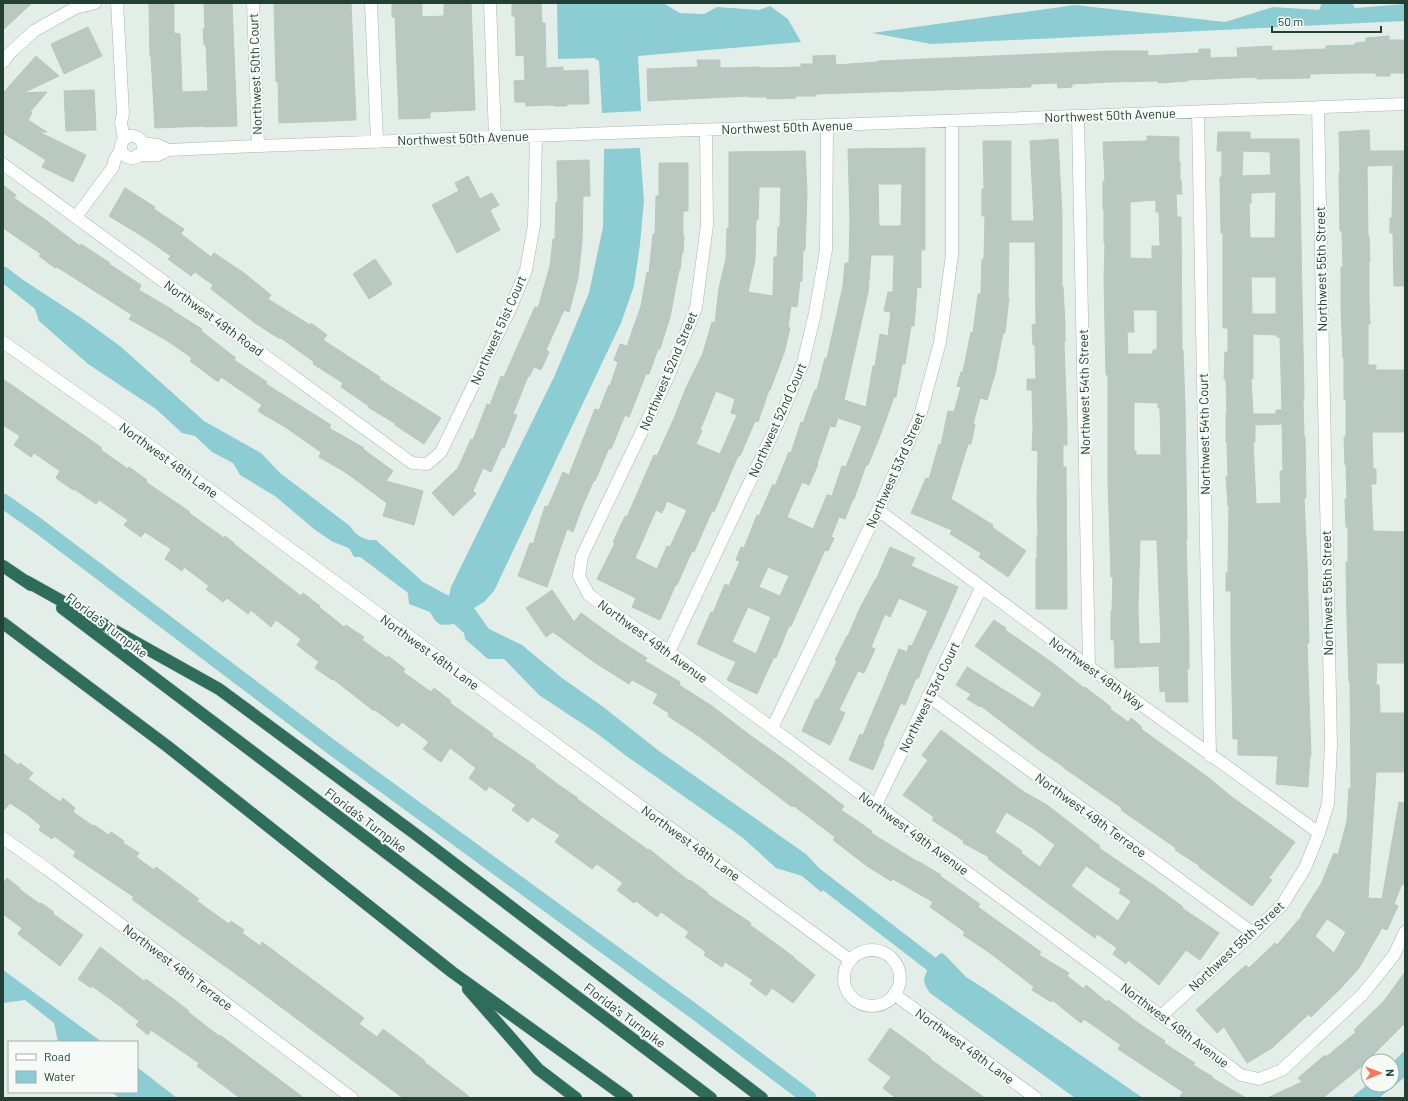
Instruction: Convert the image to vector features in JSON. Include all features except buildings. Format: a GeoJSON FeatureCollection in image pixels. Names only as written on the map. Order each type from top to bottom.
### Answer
{"type":"FeatureCollection","features":[{"type":"Feature","properties":{"kind":"highway","name":"Florida's Turnpike"},"geometry":{"type":"LineString","coordinates":[[3,566],[26,581],[711,1098]]}},
{"type":"Feature","properties":{"kind":"highway"},"geometry":{"type":"LineString","coordinates":[[26,581],[219,689],[424,840],[762,1098]]}},
{"type":"Feature","properties":{"kind":"highway"},"geometry":{"type":"LineString","coordinates":[[3,623],[168,746],[452,972],[627,1098]]}},
{"type":"Feature","properties":{"kind":"highway"},"geometry":{"type":"LineString","coordinates":[[452,972],[538,1069],[576,1098]]}},
{"type":"Feature","properties":{"kind":"street"},"geometry":{"type":"LineString","coordinates":[[3,62],[10,53],[34,31],[74,8],[95,3]]}},
{"type":"Feature","properties":{"kind":"street"},"geometry":{"type":"LineString","coordinates":[[117,3],[122,113],[129,121],[130,142],[125,155],[134,156]]}},
{"type":"Feature","properties":{"kind":"street","name":"Northwest 50th Court"},"geometry":{"type":"LineString","coordinates":[[252,3],[258,146]]}},
{"type":"Feature","properties":{"kind":"street"},"geometry":{"type":"LineString","coordinates":[[371,3],[377,142]]}},
{"type":"Feature","properties":{"kind":"street"},"geometry":{"type":"LineString","coordinates":[[490,3],[495,137]]}},
{"type":"Feature","properties":{"kind":"street","name":"Northwest 50th Avenue"},"geometry":{"type":"LineString","coordinates":[[134,156],[158,155],[168,150],[258,146],[1405,104]]}},
{"type":"Feature","properties":{"kind":"street","name":"Northwest 55th Street"},"geometry":{"type":"LineString","coordinates":[[1162,1015],[1282,905],[1305,868],[1319,833],[1328,804],[1331,745],[1318,107]]}},
{"type":"Feature","properties":{"kind":"street","name":"Northwest 54th Court"},"geometry":{"type":"LineString","coordinates":[[1198,112],[1210,756]]}},
{"type":"Feature","properties":{"kind":"street","name":"Northwest 54th Street"},"geometry":{"type":"LineString","coordinates":[[1078,116],[1089,667]]}},
{"type":"Feature","properties":{"kind":"street","name":"Northwest 53rd Street"},"geometry":{"type":"LineString","coordinates":[[772,728],[878,510],[920,416],[940,342],[952,255],[952,120]]}},
{"type":"Feature","properties":{"kind":"street","name":"Northwest 52nd Court"},"geometry":{"type":"LineString","coordinates":[[669,652],[782,414],[802,363],[815,313],[826,250],[827,125]]}},
{"type":"Feature","properties":{"kind":"street","name":"Northwest 52nd Street"},"geometry":{"type":"LineString","coordinates":[[579,576],[582,556],[668,377],[696,308],[707,225],[706,130]]}},
{"type":"Feature","properties":{"kind":"street","name":"Northwest 51st Court"},"geometry":{"type":"LineString","coordinates":[[427,464],[441,452],[511,307],[526,270],[534,226],[536,136]]}},
{"type":"Feature","properties":{"kind":"street"},"geometry":{"type":"LineString","coordinates":[[113,167],[120,165],[142,150],[130,142]]}},
{"type":"Feature","properties":{"kind":"street"},"geometry":{"type":"LineString","coordinates":[[76,217],[113,167],[115,159],[130,142]]}},
{"type":"Feature","properties":{"kind":"street","name":"Northwest 50th Avenue"},"geometry":{"type":"LineString","coordinates":[[130,142],[158,145],[168,150]]}},
{"type":"Feature","properties":{"kind":"street","name":"Northwest 49th Road"},"geometry":{"type":"LineString","coordinates":[[3,164],[412,464],[427,464]]}},
{"type":"Feature","properties":{"kind":"street","name":"Northwest 48th Lane"},"geometry":{"type":"LineString","coordinates":[[5,344],[138,437],[850,960]]}},
{"type":"Feature","properties":{"kind":"street","name":"Northwest 49th Way"},"geometry":{"type":"LineString","coordinates":[[878,510],[981,588],[1210,756],[1319,833]]}},
{"type":"Feature","properties":{"kind":"street","name":"Northwest 49th Avenue"},"geometry":{"type":"LineString","coordinates":[[579,576],[589,594],[1162,1015],[1241,1075],[1259,1079],[1282,1070],[1362,995],[1394,955],[1405,932]]}},
{"type":"Feature","properties":{"kind":"street","name":"Northwest 53rd Court"},"geometry":{"type":"LineString","coordinates":[[876,805],[981,588]]}},
{"type":"Feature","properties":{"kind":"street","name":"Northwest 49th Terrace"},"geometry":{"type":"LineString","coordinates":[[928,696],[1253,933]]}},
{"type":"Feature","properties":{"kind":"street","name":"Northwest 48th Terrace"},"geometry":{"type":"LineString","coordinates":[[3,838],[53,873],[352,1098]]}},
{"type":"Feature","properties":{"kind":"street"},"geometry":{"type":"LineString","coordinates":[[873,950],[888,956],[894,962],[898,970],[898,986],[894,994],[880,1005],[872,1006],[855,1000],[849,994],[845,986],[844,977],[850,960],[864,951],[873,950]]}},
{"type":"Feature","properties":{"kind":"street","name":"Northwest 48th Lane"},"geometry":{"type":"LineString","coordinates":[[894,994],[1036,1098]]}},
{"type":"Feature","properties":{"kind":"water"},"geometry":{"type":"Polygon","coordinates":[[[557,3],[663,3],[680,13],[704,14],[717,7],[759,10],[770,6],[788,19],[801,42],[638,56],[641,111],[602,113],[599,61],[594,58],[558,59],[557,3]]]}},
{"type":"Feature","properties":{"kind":"water"},"geometry":{"type":"Polygon","coordinates":[[[1322,3],[1352,3],[1355,8],[1405,4],[1405,21],[931,44],[872,33],[1075,5],[1225,22],[1273,7],[1319,10],[1322,3]]]}},
{"type":"Feature","properties":{"kind":"water"},"geometry":{"type":"Polygon","coordinates":[[[640,148],[644,201],[640,244],[634,286],[621,323],[494,591],[484,602],[474,608],[489,629],[522,645],[562,678],[602,706],[659,751],[806,854],[831,881],[821,892],[802,876],[776,868],[743,838],[625,755],[595,732],[539,695],[504,659],[488,659],[465,639],[464,633],[454,624],[439,624],[430,612],[409,604],[406,576],[372,547],[359,557],[354,557],[349,548],[333,542],[314,529],[275,496],[240,475],[233,463],[212,452],[195,436],[182,433],[156,409],[88,364],[39,321],[34,306],[20,297],[27,289],[3,271],[3,267],[80,317],[120,346],[204,421],[261,453],[280,473],[350,526],[358,535],[368,540],[376,540],[423,582],[449,596],[451,587],[555,375],[589,293],[603,227],[604,149],[640,148]]]}},
{"type":"Feature","properties":{"kind":"water"},"geometry":{"type":"Polygon","coordinates":[[[942,953],[966,977],[1143,1098],[1075,1098],[930,993],[925,984],[924,978],[933,961],[939,954],[942,953]]]}},
{"type":"Feature","properties":{"kind":"water"},"geometry":{"type":"Polygon","coordinates":[[[3,970],[101,1041],[58,1041],[54,1023],[25,1000],[3,1003],[3,970]]]}},
{"type":"Feature","properties":{"kind":"water"},"geometry":{"type":"Polygon","coordinates":[[[1405,1050],[1405,1077],[1400,1081],[1400,1055],[1405,1050]]]}},
{"type":"Feature","properties":{"kind":"water"},"geometry":{"type":"Polygon","coordinates":[[[138,1068],[177,1098],[119,1098],[113,1093],[138,1093],[138,1068]]]}},
{"type":"Feature","properties":{"kind":"water"},"geometry":{"type":"Polygon","coordinates":[[[1360,1091],[1360,1093],[1385,1093],[1379,1098],[1351,1098],[1360,1091]]]}},
{"type":"Feature","properties":{"kind":"waterway"},"geometry":{"type":"LineString","coordinates":[[3,274],[40,303]]}},
{"type":"Feature","properties":{"kind":"waterway"},"geometry":{"type":"LineString","coordinates":[[3,501],[36,524],[334,749],[695,1012],[809,1098]]}},
{"type":"Feature","properties":{"kind":"waterway"},"geometry":{"type":"LineString","coordinates":[[350,540],[422,594]]}},
{"type":"Feature","properties":{"kind":"waterway"},"geometry":{"type":"LineString","coordinates":[[813,873],[947,976]]}}]}
